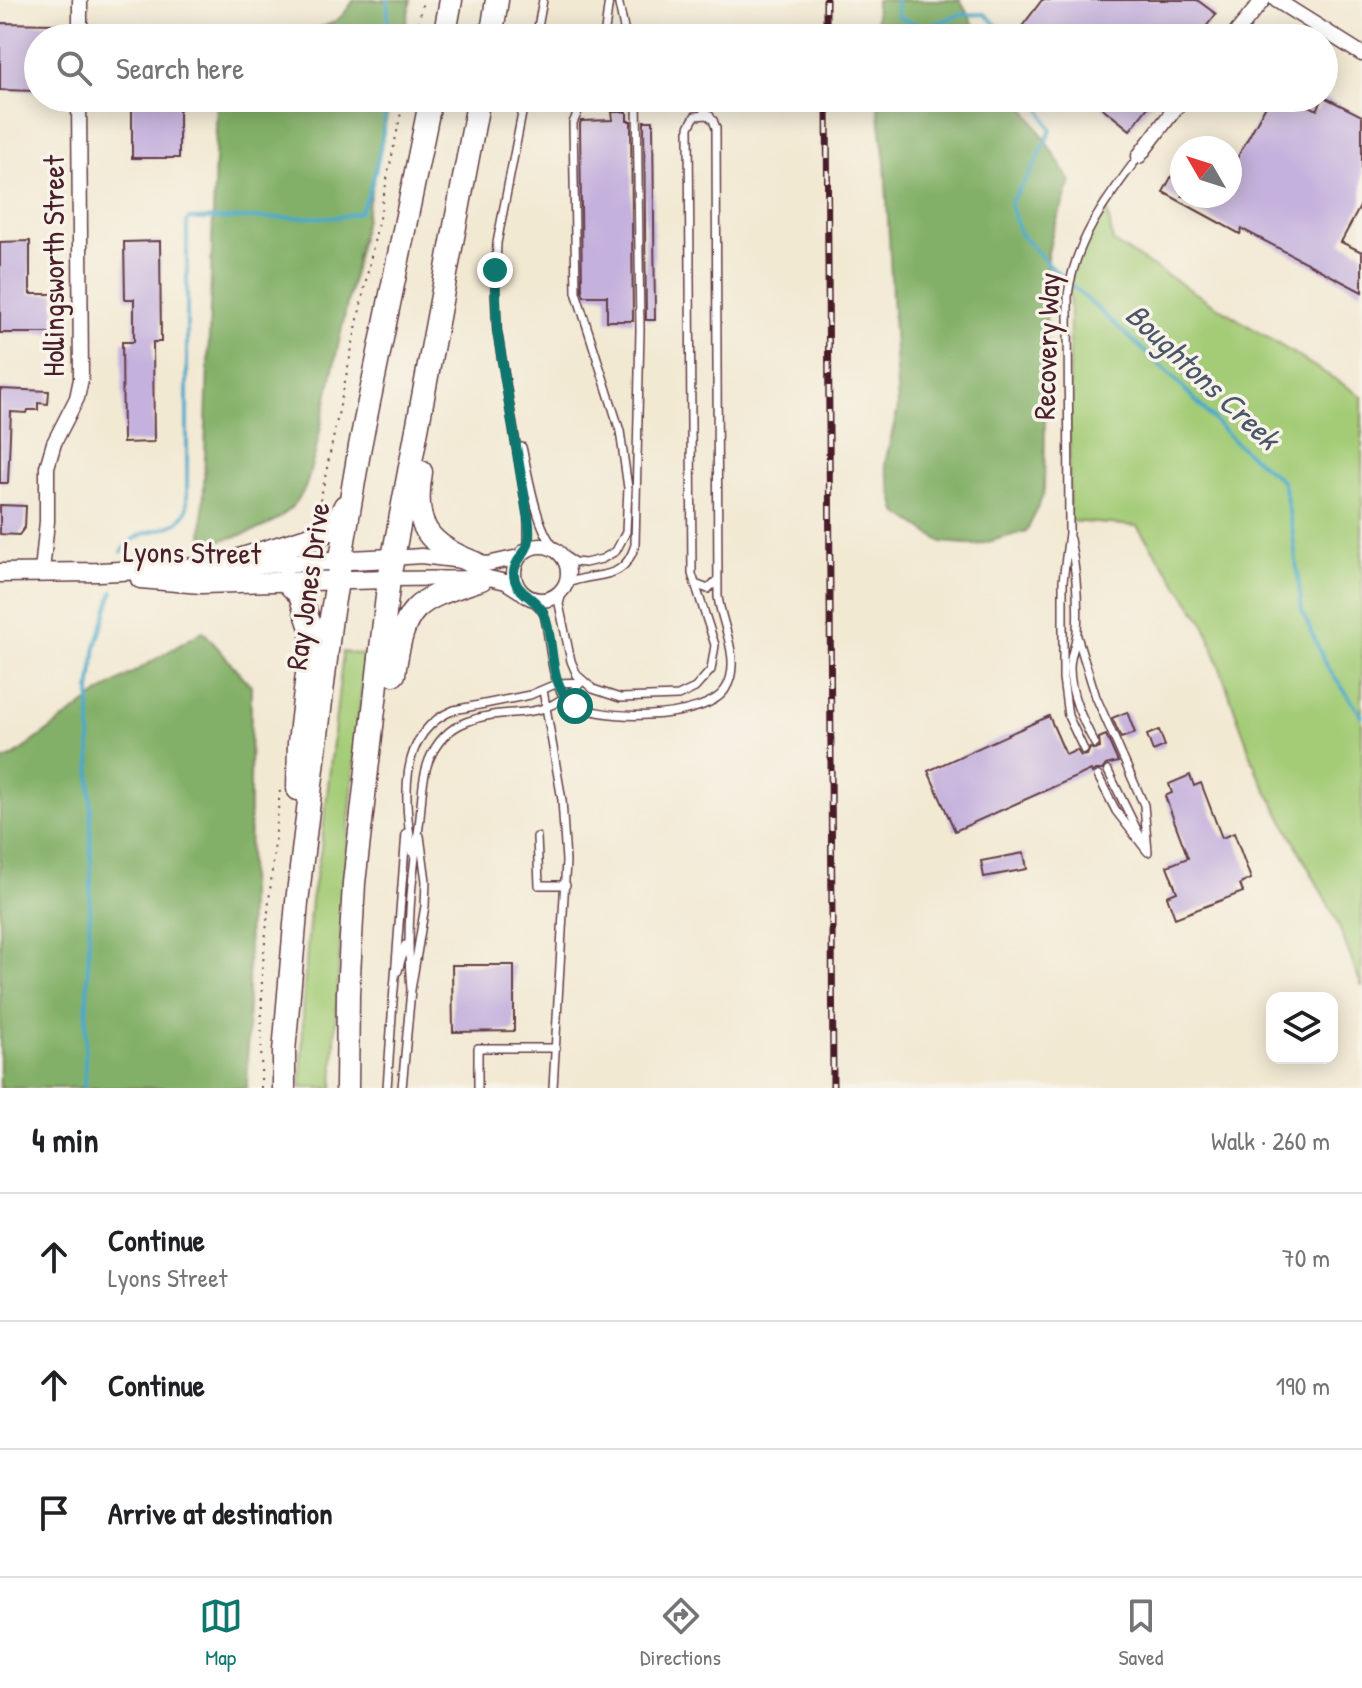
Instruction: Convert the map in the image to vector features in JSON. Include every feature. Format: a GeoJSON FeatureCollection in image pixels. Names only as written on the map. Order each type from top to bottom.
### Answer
{"type":"FeatureCollection","features":[{"type":"Feature","properties":{"kind":"highway"},"geometry":{"type":"LineString","coordinates":[[447,24],[451,0]]}},
{"type":"Feature","properties":{"kind":"highway"},"geometry":{"type":"LineString","coordinates":[[493,24],[497,0]]}},
{"type":"Feature","properties":{"kind":"highway","name":"Ray Jones Drive"},"geometry":{"type":"LineString","coordinates":[[284,1088],[284,1052],[297,902],[339,571],[428,112]]}},
{"type":"Feature","properties":{"kind":"highway"},"geometry":{"type":"LineString","coordinates":[[347,1088],[354,883],[390,569],[476,112]]}},
{"type":"Feature","properties":{"kind":"highway"},"geometry":{"type":"LineString","coordinates":[[354,883],[372,824],[403,624],[410,614],[437,594],[478,571],[439,547],[423,522],[418,505],[440,360],[438,312]]}},
{"type":"Feature","properties":{"kind":"highway"},"geometry":{"type":"LineString","coordinates":[[223,565],[329,530],[339,520],[353,487]]}},
{"type":"Feature","properties":{"kind":"highway"},"geometry":{"type":"LineString","coordinates":[[286,581],[300,595],[312,631],[299,743],[297,902]]}},
{"type":"Feature","properties":{"kind":"street"},"geometry":{"type":"LineString","coordinates":[[80,0],[80,24]]}},
{"type":"Feature","properties":{"kind":"street"},"geometry":{"type":"LineString","coordinates":[[1243,24],[1263,0]]}},
{"type":"Feature","properties":{"kind":"street"},"geometry":{"type":"LineString","coordinates":[[1276,0],[1314,24]]}},
{"type":"Feature","properties":{"kind":"street"},"geometry":{"type":"LineString","coordinates":[[1338,39],[1362,54]]}},
{"type":"Feature","properties":{"kind":"street","name":"Hollingsworth Street"},"geometry":{"type":"LineString","coordinates":[[42,572],[47,521],[47,467],[54,443],[77,398],[81,379],[79,112]]}},
{"type":"Feature","properties":{"kind":"street","name":"Recovery Way"},"geometry":{"type":"LineString","coordinates":[[1139,156],[1172,112]]}},
{"type":"Feature","properties":{"kind":"street"},"geometry":{"type":"LineString","coordinates":[[539,546],[559,552],[568,569],[565,586],[553,597],[544,600],[525,595],[515,580],[516,564],[521,555],[539,546]]}},
{"type":"Feature","properties":{"kind":"street","name":"Lyons Street"},"geometry":{"type":"LineString","coordinates":[[0,575],[223,565],[339,571],[478,571],[487,564],[521,555]]}},
{"type":"Feature","properties":{"kind":"street","name":"Lyons Street"},"geometry":{"type":"LineString","coordinates":[[390,569],[421,556],[478,571],[506,582],[525,595]]}},
{"type":"Feature","properties":{"kind":"street","name":"Lyons Street"},"geometry":{"type":"LineString","coordinates":[[0,575],[133,578],[201,584],[286,581],[339,571]]}},
{"type":"Feature","properties":{"kind":"lane"},"geometry":{"type":"LineString","coordinates":[[539,24],[543,0]]}},
{"type":"Feature","properties":{"kind":"lane"},"geometry":{"type":"LineString","coordinates":[[606,24],[609,0]]}},
{"type":"Feature","properties":{"kind":"lane"},"geometry":{"type":"LineString","coordinates":[[618,0],[623,24]]}},
{"type":"Feature","properties":{"kind":"lane"},"geometry":{"type":"LineString","coordinates":[[521,555],[528,544],[528,517],[497,330],[495,270],[497,243],[522,112]]}},
{"type":"Feature","properties":{"kind":"lane"},"geometry":{"type":"LineString","coordinates":[[512,410],[549,543],[575,562],[602,559],[620,546],[627,526],[628,488],[620,431],[576,292],[573,123],[578,112]]}},
{"type":"Feature","properties":{"kind":"lane"},"geometry":{"type":"LineString","coordinates":[[582,682],[571,661],[559,599],[565,586],[621,569],[635,545],[640,330],[639,112]]}},
{"type":"Feature","properties":{"kind":"lane"},"geometry":{"type":"LineString","coordinates":[[525,595],[544,614],[558,683],[565,698],[575,706],[599,714],[669,714],[714,701],[726,688],[732,672],[731,654],[719,607],[718,577],[716,128],[705,112]]}},
{"type":"Feature","properties":{"kind":"lane"},"geometry":{"type":"LineString","coordinates":[[387,1088],[410,758],[419,739],[433,721],[454,710],[530,695],[558,683],[582,682],[603,694],[636,699],[678,696],[702,682],[711,670],[715,645],[692,579],[689,127],[698,115],[707,115],[712,119]]}},
{"type":"Feature","properties":{"kind":"lane","name":"Recovery Way"},"geometry":{"type":"LineString","coordinates":[[1084,750],[1068,716],[1065,700],[1062,619],[1069,533],[1070,276],[1092,223],[1139,156]]}},
{"type":"Feature","properties":{"kind":"lane","name":"Recovery Way"},"geometry":{"type":"LineString","coordinates":[[1069,533],[1076,569],[1077,636]]}},
{"type":"Feature","properties":{"kind":"lane"},"geometry":{"type":"LineString","coordinates":[[692,579],[704,589],[712,587],[718,577]]}},
{"type":"Feature","properties":{"kind":"lane"},"geometry":{"type":"LineString","coordinates":[[1077,636],[1070,667],[1072,681],[1083,722],[1095,744]]}},
{"type":"Feature","properties":{"kind":"lane"},"geometry":{"type":"LineString","coordinates":[[1077,636],[1096,697],[1144,805],[1148,852]]}},
{"type":"Feature","properties":{"kind":"lane"},"geometry":{"type":"LineString","coordinates":[[411,990],[407,939],[413,862],[423,785],[429,762],[441,739],[448,731],[479,718],[546,709],[565,698],[582,682]]}},
{"type":"Feature","properties":{"kind":"lane"},"geometry":{"type":"LineString","coordinates":[[543,690],[562,800],[566,885],[553,1088]]}},
{"type":"Feature","properties":{"kind":"lane"},"geometry":{"type":"LineString","coordinates":[[1108,771],[1148,852]]}},
{"type":"Feature","properties":{"kind":"lane"},"geometry":{"type":"LineString","coordinates":[[1098,776],[1116,811],[1148,852]]}},
{"type":"Feature","properties":{"kind":"lane"},"geometry":{"type":"LineString","coordinates":[[407,815],[413,862]]}},
{"type":"Feature","properties":{"kind":"lane"},"geometry":{"type":"LineString","coordinates":[[402,1088],[411,990],[424,923],[426,893],[419,826]]}},
{"type":"Feature","properties":{"kind":"lane"},"geometry":{"type":"LineString","coordinates":[[537,837],[539,885],[566,885]]}},
{"type":"Feature","properties":{"kind":"lane"},"geometry":{"type":"LineString","coordinates":[[394,990],[407,939]]}},
{"type":"Feature","properties":{"kind":"lane"},"geometry":{"type":"LineString","coordinates":[[478,1088],[478,1048],[556,1048]]}},
{"type":"Feature","properties":{"kind":"path"},"geometry":{"type":"LineString","coordinates":[[419,24],[423,0]]}},
{"type":"Feature","properties":{"kind":"path"},"geometry":{"type":"LineString","coordinates":[[317,536],[313,526],[320,510],[401,112]]}},
{"type":"Feature","properties":{"kind":"path"},"geometry":{"type":"LineString","coordinates":[[261,1088],[262,973],[281,779]]}},
{"type":"Feature","properties":{"kind":"green space"},"geometry":{"type":"Polygon","coordinates":[[[354,0],[411,0],[406,24],[330,24],[354,0]]]}},
{"type":"Feature","properties":{"kind":"green space"},"geometry":{"type":"Polygon","coordinates":[[[876,0],[960,0],[973,24],[876,24],[876,0]]]}},
{"type":"Feature","properties":{"kind":"green space"},"geometry":{"type":"Polygon","coordinates":[[[217,112],[388,112],[306,486],[295,503],[273,522],[246,534],[202,544],[217,112]]]}},
{"type":"Feature","properties":{"kind":"green space"},"geometry":{"type":"Polygon","coordinates":[[[879,112],[1028,112],[1071,182],[1047,257],[1044,493],[1027,531],[977,545],[942,542],[897,512],[885,463],[898,408],[885,162],[879,112]]]}},
{"type":"Feature","properties":{"kind":"green space"},"geometry":{"type":"Polygon","coordinates":[[[1106,202],[1113,242],[1362,396],[1362,987],[1335,917],[1257,772],[1204,623],[1137,526],[1069,521],[1070,276],[1106,202]]]}},
{"type":"Feature","properties":{"kind":"green space"},"geometry":{"type":"Polygon","coordinates":[[[203,631],[251,686],[247,1088],[0,1088],[0,761],[12,757],[107,688],[203,631]]]}},
{"type":"Feature","properties":{"kind":"green space"},"geometry":{"type":"Polygon","coordinates":[[[343,652],[365,655],[345,871],[333,1088],[301,1088],[311,900],[321,849],[343,652]]]}},
{"type":"Feature","properties":{"kind":"building"},"geometry":{"type":"Polygon","coordinates":[[[1042,0],[1197,0],[1216,14],[1208,24],[1024,24],[1042,0]]]}},
{"type":"Feature","properties":{"kind":"building"},"geometry":{"type":"Polygon","coordinates":[[[0,23],[56,24],[24,24],[24,91],[0,90],[0,23]]]}},
{"type":"Feature","properties":{"kind":"building"},"geometry":{"type":"Polygon","coordinates":[[[1338,104],[1362,116],[1362,203],[1341,242],[1362,252],[1362,292],[1242,229],[1240,234],[1192,208],[1242,208],[1242,149],[1262,112],[1338,112],[1338,104]]]}},
{"type":"Feature","properties":{"kind":"building"},"geometry":{"type":"Polygon","coordinates":[[[132,112],[179,112],[179,158],[132,158],[132,112]]]}},
{"type":"Feature","properties":{"kind":"building"},"geometry":{"type":"Polygon","coordinates":[[[612,112],[627,112],[627,121],[631,121],[633,321],[607,321],[607,296],[584,296],[582,291],[580,124],[581,121],[613,120],[612,112]]]}},
{"type":"Feature","properties":{"kind":"building"},"geometry":{"type":"Polygon","coordinates":[[[1108,112],[1144,112],[1130,130],[1108,112]]]}},
{"type":"Feature","properties":{"kind":"building"},"geometry":{"type":"Polygon","coordinates":[[[644,121],[653,121],[655,320],[646,320],[644,121]]]}},
{"type":"Feature","properties":{"kind":"building"},"geometry":{"type":"Polygon","coordinates":[[[1170,179],[1170,196],[1163,192],[1170,179]]]}},
{"type":"Feature","properties":{"kind":"building"},"geometry":{"type":"Polygon","coordinates":[[[30,241],[30,294],[55,294],[54,333],[0,333],[0,242],[30,241]]]}},
{"type":"Feature","properties":{"kind":"building"},"geometry":{"type":"Polygon","coordinates":[[[160,241],[161,342],[153,342],[154,442],[123,443],[122,342],[134,342],[134,299],[125,299],[124,242],[160,241]]]}},
{"type":"Feature","properties":{"kind":"building"},"geometry":{"type":"Polygon","coordinates":[[[0,389],[49,391],[48,404],[38,403],[38,410],[11,412],[8,483],[0,483],[0,389]]]}},
{"type":"Feature","properties":{"kind":"building"},"geometry":{"type":"Polygon","coordinates":[[[0,505],[26,506],[25,527],[19,535],[0,534],[0,505]]]}},
{"type":"Feature","properties":{"kind":"building"},"geometry":{"type":"Polygon","coordinates":[[[1127,712],[1135,733],[1121,738],[1112,718],[1127,712]]]}},
{"type":"Feature","properties":{"kind":"building"},"geometry":{"type":"Polygon","coordinates":[[[1049,716],[1066,755],[1077,750],[1081,756],[1087,755],[1090,748],[1100,748],[1099,738],[1106,735],[1118,762],[1092,773],[1091,770],[955,831],[928,771],[1049,716]]]}},
{"type":"Feature","properties":{"kind":"building"},"geometry":{"type":"Polygon","coordinates":[[[1159,730],[1165,746],[1153,751],[1147,735],[1159,730]]]}},
{"type":"Feature","properties":{"kind":"building"},"geometry":{"type":"Polygon","coordinates":[[[1190,775],[1194,786],[1201,783],[1222,838],[1234,833],[1251,879],[1240,884],[1243,892],[1175,918],[1167,896],[1177,892],[1167,866],[1188,858],[1165,796],[1172,793],[1169,784],[1190,775]]]}},
{"type":"Feature","properties":{"kind":"building"},"geometry":{"type":"Polygon","coordinates":[[[1024,853],[1027,869],[984,877],[981,861],[1024,853]]]}},
{"type":"Feature","properties":{"kind":"building"},"geometry":{"type":"Polygon","coordinates":[[[452,965],[514,965],[514,1031],[453,1032],[452,965]]]}},
{"type":"Feature","properties":{"kind":"waterway"},"geometry":{"type":"LineString","coordinates":[[388,0],[388,24]]}},
{"type":"Feature","properties":{"kind":"waterway","name":"Boughtons Creek"},"geometry":{"type":"LineString","coordinates":[[896,0],[898,17],[917,24]]}},
{"type":"Feature","properties":{"kind":"waterway","name":"Boughtons Creek"},"geometry":{"type":"LineString","coordinates":[[934,24],[959,15],[985,14],[995,24]]}},
{"type":"Feature","properties":{"kind":"waterway"},"geometry":{"type":"LineString","coordinates":[[122,552],[139,536],[174,524],[187,509],[187,222],[189,219],[339,217],[358,213],[374,176],[385,112]]}},
{"type":"Feature","properties":{"kind":"waterway","name":"Boughtons Creek"},"geometry":{"type":"LineString","coordinates":[[1042,112],[1051,130],[1035,165],[1010,203],[1020,234],[1050,266],[1171,375],[1237,444],[1283,482],[1302,611],[1327,666],[1362,716]]}},
{"type":"Feature","properties":{"kind":"waterway"},"geometry":{"type":"LineString","coordinates":[[84,1088],[91,876],[90,691],[96,646],[113,592]]}},
{"type":"Feature","properties":{"kind":"railway"},"geometry":{"type":"LineString","coordinates":[[826,0],[826,24]]}},
{"type":"Feature","properties":{"kind":"railway"},"geometry":{"type":"LineString","coordinates":[[827,112],[833,1088]]}},
{"type":"Feature","properties":{"kind":"route"},"geometry":{"type":"LineString","coordinates":[[495,270],[497,330],[529,525],[528,544],[516,564],[515,580],[523,593],[542,610],[556,680],[565,698],[575,706]]}}]}
